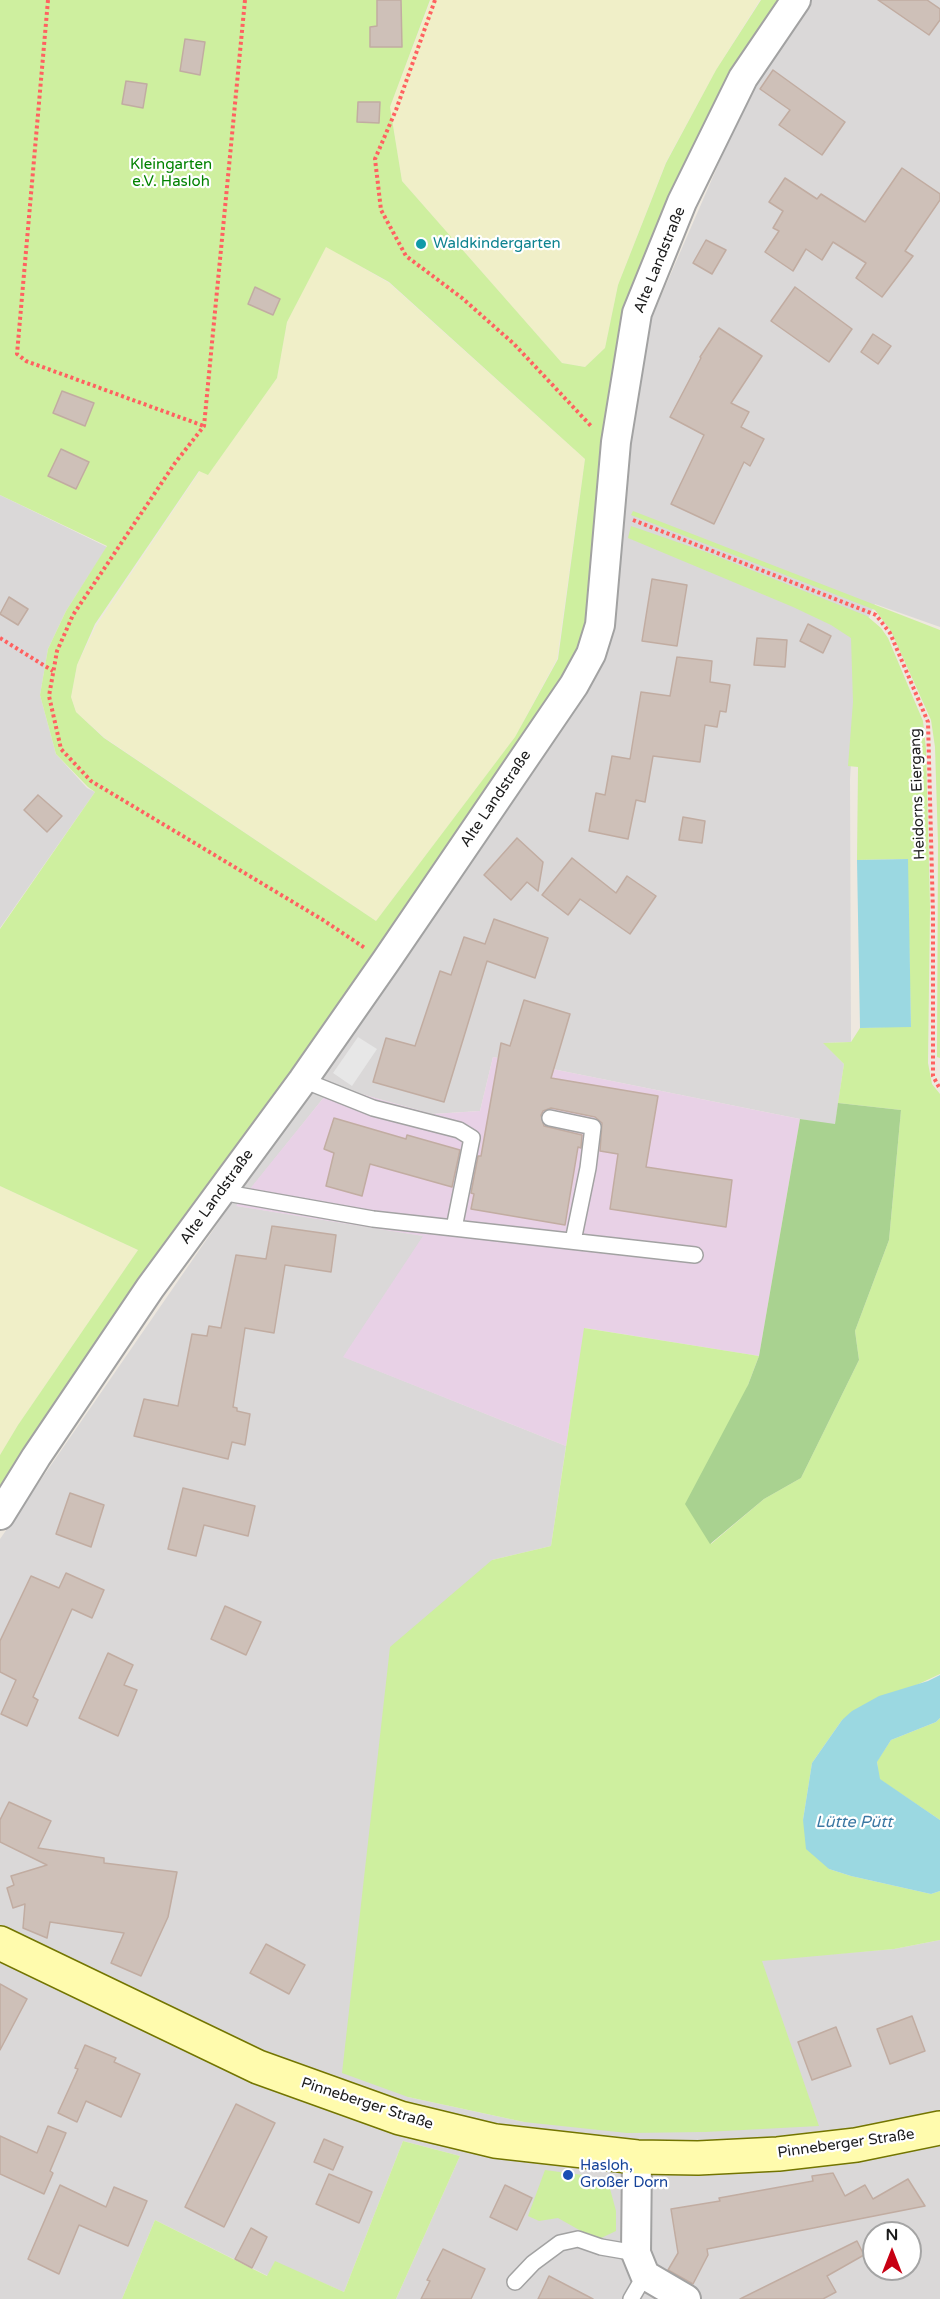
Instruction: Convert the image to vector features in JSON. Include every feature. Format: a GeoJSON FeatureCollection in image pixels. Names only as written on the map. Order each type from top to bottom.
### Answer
{"type":"FeatureCollection","features":[{"type":"Feature","properties":{"kind":"main road","name":"Pinneberger Straße"},"geometry":{"type":"LineString","coordinates":[[0,1943],[258,2067],[400,2118],[495,2141],[637,2157],[698,2158],[778,2154],[856,2145],[940,2128]]}},
{"type":"Feature","properties":{"kind":"street","name":"Alte Landstraße"},"geometry":{"type":"LineString","coordinates":[[0,1515],[36,1457],[150,1288],[303,1080],[386,961],[574,686],[591,654],[600,625],[615,442],[638,313],[674,224],[743,78],[796,0]]}},
{"type":"Feature","properties":{"kind":"street"},"geometry":{"type":"LineString","coordinates":[[637,2157],[638,2276],[686,2299]]}},
{"type":"Feature","properties":{"kind":"lane"},"geometry":{"type":"LineString","coordinates":[[303,1080],[373,1108],[459,1130],[472,1138],[454,1228]]}},
{"type":"Feature","properties":{"kind":"lane"},"geometry":{"type":"LineString","coordinates":[[550,1119],[593,1127],[588,1168],[573,1241]]}},
{"type":"Feature","properties":{"kind":"lane"},"geometry":{"type":"LineString","coordinates":[[221,1192],[373,1219],[695,1255]]}},
{"type":"Feature","properties":{"kind":"lane"},"geometry":{"type":"LineString","coordinates":[[516,2282],[533,2264],[560,2242],[578,2239],[600,2247],[638,2276]]}},
{"type":"Feature","properties":{"kind":"path"},"geometry":{"type":"LineString","coordinates":[[48,0],[17,354],[26,361],[204,426]]}},
{"type":"Feature","properties":{"kind":"path"},"geometry":{"type":"LineString","coordinates":[[245,0],[204,426],[175,463],[73,615],[57,651],[49,696],[61,749],[91,781],[323,920],[386,961]]}},
{"type":"Feature","properties":{"kind":"path"},"geometry":{"type":"LineString","coordinates":[[435,0],[396,110],[375,159],[381,210],[406,256],[462,298],[514,344],[598,434],[615,442]]}},
{"type":"Feature","properties":{"kind":"path","name":"Heidorns Eiergang"},"geometry":{"type":"LineString","coordinates":[[610,511],[851,604],[876,615],[890,633],[928,722],[933,914],[933,1076],[940,1089]]}},
{"type":"Feature","properties":{"kind":"path"},"geometry":{"type":"LineString","coordinates":[[0,639],[53,671]]}},
{"type":"Feature","properties":{"kind":"shaded area"},"geometry":{"type":"Polygon","coordinates":[[[807,0],[940,0],[940,627],[875,604],[858,640],[850,779],[851,1042],[824,1043],[844,1064],[835,1125],[493,1057],[480,1111],[432,1114],[333,1086],[237,1206],[424,1236],[344,1357],[566,1446],[551,1546],[492,1560],[408,2097],[524,2122],[761,1960],[894,1949],[940,1940],[940,2299],[396,2299],[460,2156],[403,2141],[344,2292],[275,2262],[268,2276],[155,2220],[122,2299],[0,2299],[0,1539],[540,756],[624,456],[652,317],[752,87],[807,0]]]}},
{"type":"Feature","properties":{"kind":"shaded area"},"geometry":{"type":"Polygon","coordinates":[[[0,495],[107,547],[66,611],[48,649],[40,695],[56,754],[87,788],[95,792],[0,928],[0,495]]]}},
{"type":"Feature","properties":{"kind":"shaded area"},"geometry":{"type":"Polygon","coordinates":[[[358,1037],[377,1049],[352,1086],[333,1073],[358,1037]]]}},
{"type":"Feature","properties":{"kind":"shaded area"},"geometry":{"type":"Polygon","coordinates":[[[493,1057],[800,1119],[759,1356],[585,1328],[566,1446],[343,1357],[423,1236],[236,1206],[333,1086],[432,1114],[480,1111],[493,1057]]]}},
{"type":"Feature","properties":{"kind":"green space","name":"Kleingarten e.V. Hasloh"},"geometry":{"type":"Polygon","coordinates":[[[0,0],[430,0],[390,107],[402,181],[562,363],[585,367],[605,348],[618,285],[666,163],[716,70],[761,0],[781,0],[627,325],[584,655],[0,1496],[0,1455],[18,1425],[138,1250],[0,1186],[0,929],[95,792],[56,754],[40,695],[48,649],[66,611],[107,546],[0,495],[0,0]],[[326,247],[287,322],[277,378],[208,475],[199,471],[95,624],[77,665],[71,697],[76,712],[104,738],[376,921],[515,737],[558,659],[585,459],[389,282],[326,247]]]}},
{"type":"Feature","properties":{"kind":"green space"},"geometry":{"type":"Polygon","coordinates":[[[431,0],[760,0],[716,70],[666,162],[618,285],[605,348],[585,367],[562,363],[402,181],[390,107],[431,0]]]}},
{"type":"Feature","properties":{"kind":"green space"},"geometry":{"type":"Polygon","coordinates":[[[326,246],[389,283],[585,459],[557,659],[515,737],[376,921],[105,738],[76,712],[71,697],[77,665],[96,626],[200,471],[208,475],[277,378],[287,322],[326,246]]]}},
{"type":"Feature","properties":{"kind":"green space"},"geometry":{"type":"Polygon","coordinates":[[[633,511],[940,630],[940,1058],[937,1057],[938,843],[935,747],[931,720],[891,631],[875,610],[631,515],[633,511]]]}},
{"type":"Feature","properties":{"kind":"green space"},"geometry":{"type":"Polygon","coordinates":[[[631,526],[706,552],[867,616],[881,628],[888,638],[923,721],[926,749],[930,907],[928,1063],[932,1084],[940,1094],[940,1674],[842,1720],[812,1763],[803,1820],[829,1869],[931,1894],[940,1891],[940,1940],[894,1949],[762,1961],[819,2126],[705,2132],[627,2133],[524,2122],[408,2097],[342,2073],[390,1647],[492,1560],[551,1546],[584,1328],[759,1356],[748,1385],[711,1544],[764,1499],[801,1478],[859,1360],[855,1331],[889,1240],[901,1110],[838,1103],[844,1064],[823,1043],[851,1042],[860,1028],[911,1026],[907,859],[857,860],[858,767],[848,766],[853,702],[851,638],[831,625],[793,607],[628,538],[631,526]]]}},
{"type":"Feature","properties":{"kind":"green space"},"geometry":{"type":"Polygon","coordinates":[[[838,1103],[901,1110],[889,1240],[855,1331],[859,1360],[801,1478],[764,1499],[710,1544],[685,1504],[748,1385],[759,1356],[800,1119],[835,1124],[838,1103]]]}},
{"type":"Feature","properties":{"kind":"green space"},"geometry":{"type":"Polygon","coordinates":[[[0,1186],[138,1250],[18,1425],[0,1455],[0,1186]]]}},
{"type":"Feature","properties":{"kind":"green space"},"geometry":{"type":"Polygon","coordinates":[[[940,1718],[940,1820],[879,1779],[877,1761],[891,1740],[936,1722],[940,1718]]]}},
{"type":"Feature","properties":{"kind":"green space"},"geometry":{"type":"Polygon","coordinates":[[[403,2141],[460,2156],[396,2299],[122,2299],[155,2220],[267,2276],[275,2261],[344,2292],[403,2141]]]}},
{"type":"Feature","properties":{"kind":"green space"},"geometry":{"type":"Polygon","coordinates":[[[545,2170],[590,2176],[609,2185],[616,2211],[616,2231],[597,2240],[558,2218],[539,2221],[528,2216],[545,2170]]]}},
{"type":"Feature","properties":{"kind":"water"},"geometry":{"type":"Polygon","coordinates":[[[908,859],[911,1027],[860,1028],[857,860],[908,859]]]}},
{"type":"Feature","properties":{"kind":"water","name":"Lütte Pütt"},"geometry":{"type":"Polygon","coordinates":[[[940,1675],[940,1718],[936,1722],[891,1740],[877,1762],[880,1779],[940,1820],[940,1891],[931,1894],[829,1869],[806,1849],[803,1820],[812,1763],[842,1720],[852,1711],[879,1696],[940,1675]]]}},
{"type":"Feature","properties":{"kind":"building"},"geometry":{"type":"Polygon","coordinates":[[[377,0],[401,0],[402,47],[370,47],[370,27],[377,26],[377,0]]]}},
{"type":"Feature","properties":{"kind":"building"},"geometry":{"type":"Polygon","coordinates":[[[878,0],[927,0],[940,9],[940,20],[929,35],[878,0]]]}},
{"type":"Feature","properties":{"kind":"building"},"geometry":{"type":"Polygon","coordinates":[[[185,39],[205,42],[200,75],[180,71],[185,39]]]}},
{"type":"Feature","properties":{"kind":"building"},"geometry":{"type":"Polygon","coordinates":[[[773,70],[845,122],[822,155],[779,125],[790,110],[760,89],[773,70]]]}},
{"type":"Feature","properties":{"kind":"building"},"geometry":{"type":"Polygon","coordinates":[[[126,81],[147,84],[143,108],[122,104],[126,81]]]}},
{"type":"Feature","properties":{"kind":"building"},"geometry":{"type":"Polygon","coordinates":[[[358,102],[380,102],[379,123],[357,122],[358,102]]]}},
{"type":"Feature","properties":{"kind":"building"},"geometry":{"type":"Polygon","coordinates":[[[902,168],[940,194],[940,200],[905,251],[913,256],[882,297],[856,278],[866,263],[833,242],[822,260],[806,249],[793,271],[765,252],[779,231],[773,228],[783,211],[769,202],[785,178],[817,199],[821,194],[865,222],[902,168]]]}},
{"type":"Feature","properties":{"kind":"building"},"geometry":{"type":"Polygon","coordinates":[[[706,240],[726,250],[712,274],[693,263],[706,240]]]}},
{"type":"Feature","properties":{"kind":"building"},"geometry":{"type":"Polygon","coordinates":[[[255,287],[280,299],[273,315],[248,304],[255,287]]]}},
{"type":"Feature","properties":{"kind":"building"},"geometry":{"type":"Polygon","coordinates":[[[795,287],[852,329],[829,362],[771,321],[795,287]]]}},
{"type":"Feature","properties":{"kind":"building"},"geometry":{"type":"Polygon","coordinates":[[[719,328],[762,356],[731,403],[749,412],[741,427],[764,439],[750,466],[744,462],[714,524],[671,504],[704,435],[670,417],[700,357],[719,328]]]}},
{"type":"Feature","properties":{"kind":"building"},"geometry":{"type":"Polygon","coordinates":[[[873,334],[891,346],[878,364],[861,352],[873,334]]]}},
{"type":"Feature","properties":{"kind":"building"},"geometry":{"type":"Polygon","coordinates":[[[62,391],[94,403],[85,426],[53,413],[62,391]]]}},
{"type":"Feature","properties":{"kind":"building"},"geometry":{"type":"Polygon","coordinates":[[[61,449],[89,462],[76,489],[48,476],[61,449]]]}},
{"type":"Feature","properties":{"kind":"building"},"geometry":{"type":"Polygon","coordinates":[[[652,579],[687,585],[677,646],[642,641],[652,579]]]}},
{"type":"Feature","properties":{"kind":"building"},"geometry":{"type":"Polygon","coordinates":[[[9,597],[28,609],[18,625],[0,614],[9,597]]]}},
{"type":"Feature","properties":{"kind":"building"},"geometry":{"type":"Polygon","coordinates":[[[808,624],[831,636],[823,653],[800,641],[808,624]]]}},
{"type":"Feature","properties":{"kind":"building"},"geometry":{"type":"Polygon","coordinates":[[[757,638],[787,640],[785,667],[754,665],[757,638]]]}},
{"type":"Feature","properties":{"kind":"building"},"geometry":{"type":"Polygon","coordinates":[[[677,657],[712,661],[710,682],[730,685],[726,712],[720,711],[717,727],[705,725],[700,762],[653,756],[645,802],[636,800],[628,839],[589,831],[596,793],[605,795],[612,756],[630,759],[641,692],[670,696],[677,657]]]}},
{"type":"Feature","properties":{"kind":"building"},"geometry":{"type":"Polygon","coordinates":[[[38,795],[62,816],[47,832],[24,810],[38,795]]]}},
{"type":"Feature","properties":{"kind":"building"},"geometry":{"type":"Polygon","coordinates":[[[683,817],[705,821],[702,843],[679,840],[683,817]]]}},
{"type":"Feature","properties":{"kind":"building"},"geometry":{"type":"Polygon","coordinates":[[[517,838],[543,862],[538,891],[527,882],[511,900],[484,875],[517,838]]]}},
{"type":"Feature","properties":{"kind":"building"},"geometry":{"type":"Polygon","coordinates":[[[572,858],[616,893],[627,876],[656,896],[630,934],[580,899],[568,915],[542,895],[572,858]]]}},
{"type":"Feature","properties":{"kind":"building"},"geometry":{"type":"Polygon","coordinates":[[[494,919],[548,938],[535,978],[487,961],[444,1102],[373,1082],[386,1038],[415,1046],[440,971],[451,975],[464,937],[485,944],[494,919]]]}},
{"type":"Feature","properties":{"kind":"building"},"geometry":{"type":"Polygon","coordinates":[[[524,1000],[570,1014],[551,1078],[658,1096],[646,1167],[732,1180],[726,1227],[610,1209],[618,1154],[600,1151],[602,1123],[595,1117],[551,1108],[543,1111],[541,1115],[544,1126],[582,1135],[565,1225],[471,1209],[474,1194],[471,1193],[478,1156],[481,1156],[501,1043],[510,1046],[524,1000]]]}},
{"type":"Feature","properties":{"kind":"building"},"geometry":{"type":"Polygon","coordinates":[[[334,1118],[406,1139],[407,1135],[460,1150],[452,1187],[370,1164],[362,1196],[326,1186],[334,1153],[324,1149],[334,1118]]]}},
{"type":"Feature","properties":{"kind":"building"},"geometry":{"type":"Polygon","coordinates":[[[272,1226],[336,1235],[331,1272],[285,1265],[274,1333],[245,1328],[233,1407],[237,1408],[237,1411],[250,1414],[245,1445],[232,1442],[228,1459],[134,1436],[144,1399],[178,1406],[192,1334],[207,1336],[209,1326],[221,1328],[236,1255],[266,1259],[272,1226]]]}},
{"type":"Feature","properties":{"kind":"building"},"geometry":{"type":"Polygon","coordinates":[[[183,1488],[255,1506],[248,1536],[204,1525],[196,1556],[168,1549],[183,1488]]]}},
{"type":"Feature","properties":{"kind":"building"},"geometry":{"type":"Polygon","coordinates":[[[70,1493],[104,1505],[91,1547],[56,1534],[70,1493]]]}},
{"type":"Feature","properties":{"kind":"building"},"geometry":{"type":"Polygon","coordinates":[[[66,1573],[104,1590],[92,1618],[72,1609],[33,1697],[38,1700],[27,1726],[1,1714],[16,1680],[0,1672],[0,1641],[31,1576],[59,1588],[66,1573]]]}},
{"type":"Feature","properties":{"kind":"building"},"geometry":{"type":"Polygon","coordinates":[[[225,1606],[261,1622],[246,1655],[211,1639],[225,1606]]]}},
{"type":"Feature","properties":{"kind":"building"},"geometry":{"type":"Polygon","coordinates":[[[108,1653],[133,1665],[124,1685],[137,1690],[118,1736],[79,1718],[108,1653]]]}},
{"type":"Feature","properties":{"kind":"building"},"geometry":{"type":"Polygon","coordinates":[[[9,1802],[51,1821],[38,1848],[104,1858],[104,1863],[177,1872],[168,1917],[141,1976],[111,1963],[124,1933],[50,1922],[47,1938],[23,1928],[25,1904],[13,1908],[7,1888],[14,1885],[11,1876],[47,1865],[0,1842],[0,1820],[9,1802]]]}},
{"type":"Feature","properties":{"kind":"building"},"geometry":{"type":"Polygon","coordinates":[[[266,1944],[305,1965],[289,1994],[250,1973],[266,1944]]]}},
{"type":"Feature","properties":{"kind":"building"},"geometry":{"type":"Polygon","coordinates":[[[0,1984],[27,1999],[0,2050],[0,1984]]]}},
{"type":"Feature","properties":{"kind":"building"},"geometry":{"type":"Polygon","coordinates":[[[912,2016],[925,2051],[890,2064],[877,2029],[912,2016]]]}},
{"type":"Feature","properties":{"kind":"building"},"geometry":{"type":"Polygon","coordinates":[[[836,2027],[851,2066],[812,2080],[798,2042],[836,2027]]]}},
{"type":"Feature","properties":{"kind":"building"},"geometry":{"type":"Polygon","coordinates":[[[85,2045],[116,2058],[114,2062],[140,2074],[121,2117],[86,2101],[77,2122],[58,2113],[78,2069],[75,2068],[85,2045]]]}},
{"type":"Feature","properties":{"kind":"building"},"geometry":{"type":"Polygon","coordinates":[[[236,2104],[275,2123],[224,2227],[185,2207],[236,2104]]]}},
{"type":"Feature","properties":{"kind":"building"},"geometry":{"type":"Polygon","coordinates":[[[48,2126],[66,2133],[50,2171],[53,2173],[44,2194],[0,2174],[0,2136],[37,2153],[48,2126]]]}},
{"type":"Feature","properties":{"kind":"building"},"geometry":{"type":"Polygon","coordinates":[[[324,2139],[343,2147],[333,2170],[314,2162],[324,2139]]]}},
{"type":"Feature","properties":{"kind":"building"},"geometry":{"type":"Polygon","coordinates":[[[833,2173],[845,2196],[865,2185],[873,2199],[908,2179],[925,2206],[707,2249],[708,2255],[693,2284],[668,2270],[678,2253],[671,2209],[813,2181],[812,2176],[833,2173]]]}},
{"type":"Feature","properties":{"kind":"building"},"geometry":{"type":"Polygon","coordinates":[[[329,2174],[372,2192],[359,2223],[316,2204],[329,2174]]]}},
{"type":"Feature","properties":{"kind":"building"},"geometry":{"type":"Polygon","coordinates":[[[60,2185],[106,2207],[114,2187],[147,2201],[128,2246],[79,2225],[59,2274],[28,2259],[60,2185]]]}},
{"type":"Feature","properties":{"kind":"building"},"geometry":{"type":"Polygon","coordinates":[[[505,2185],[532,2198],[517,2230],[490,2217],[505,2185]]]}},
{"type":"Feature","properties":{"kind":"building"},"geometry":{"type":"Polygon","coordinates":[[[251,2228],[267,2237],[252,2268],[235,2259],[251,2228]]]}},
{"type":"Feature","properties":{"kind":"building"},"geometry":{"type":"Polygon","coordinates":[[[857,2241],[862,2251],[862,2256],[827,2276],[836,2292],[823,2299],[740,2299],[857,2241]]]}},
{"type":"Feature","properties":{"kind":"building"},"geometry":{"type":"Polygon","coordinates":[[[443,2249],[485,2269],[471,2299],[421,2299],[430,2281],[427,2280],[443,2249]]]}},
{"type":"Feature","properties":{"kind":"building"},"geometry":{"type":"Polygon","coordinates":[[[549,2276],[593,2299],[538,2299],[549,2276]]]}},
{"type":"Feature","properties":{"kind":"place","name":"Waldkindergarten"},"geometry":{"type":"Point","coordinates":[421,244]}},
{"type":"Feature","properties":{"kind":"place","name":"Hasloh, Großer Dorn"},"geometry":{"type":"Point","coordinates":[568,2175]}}]}
